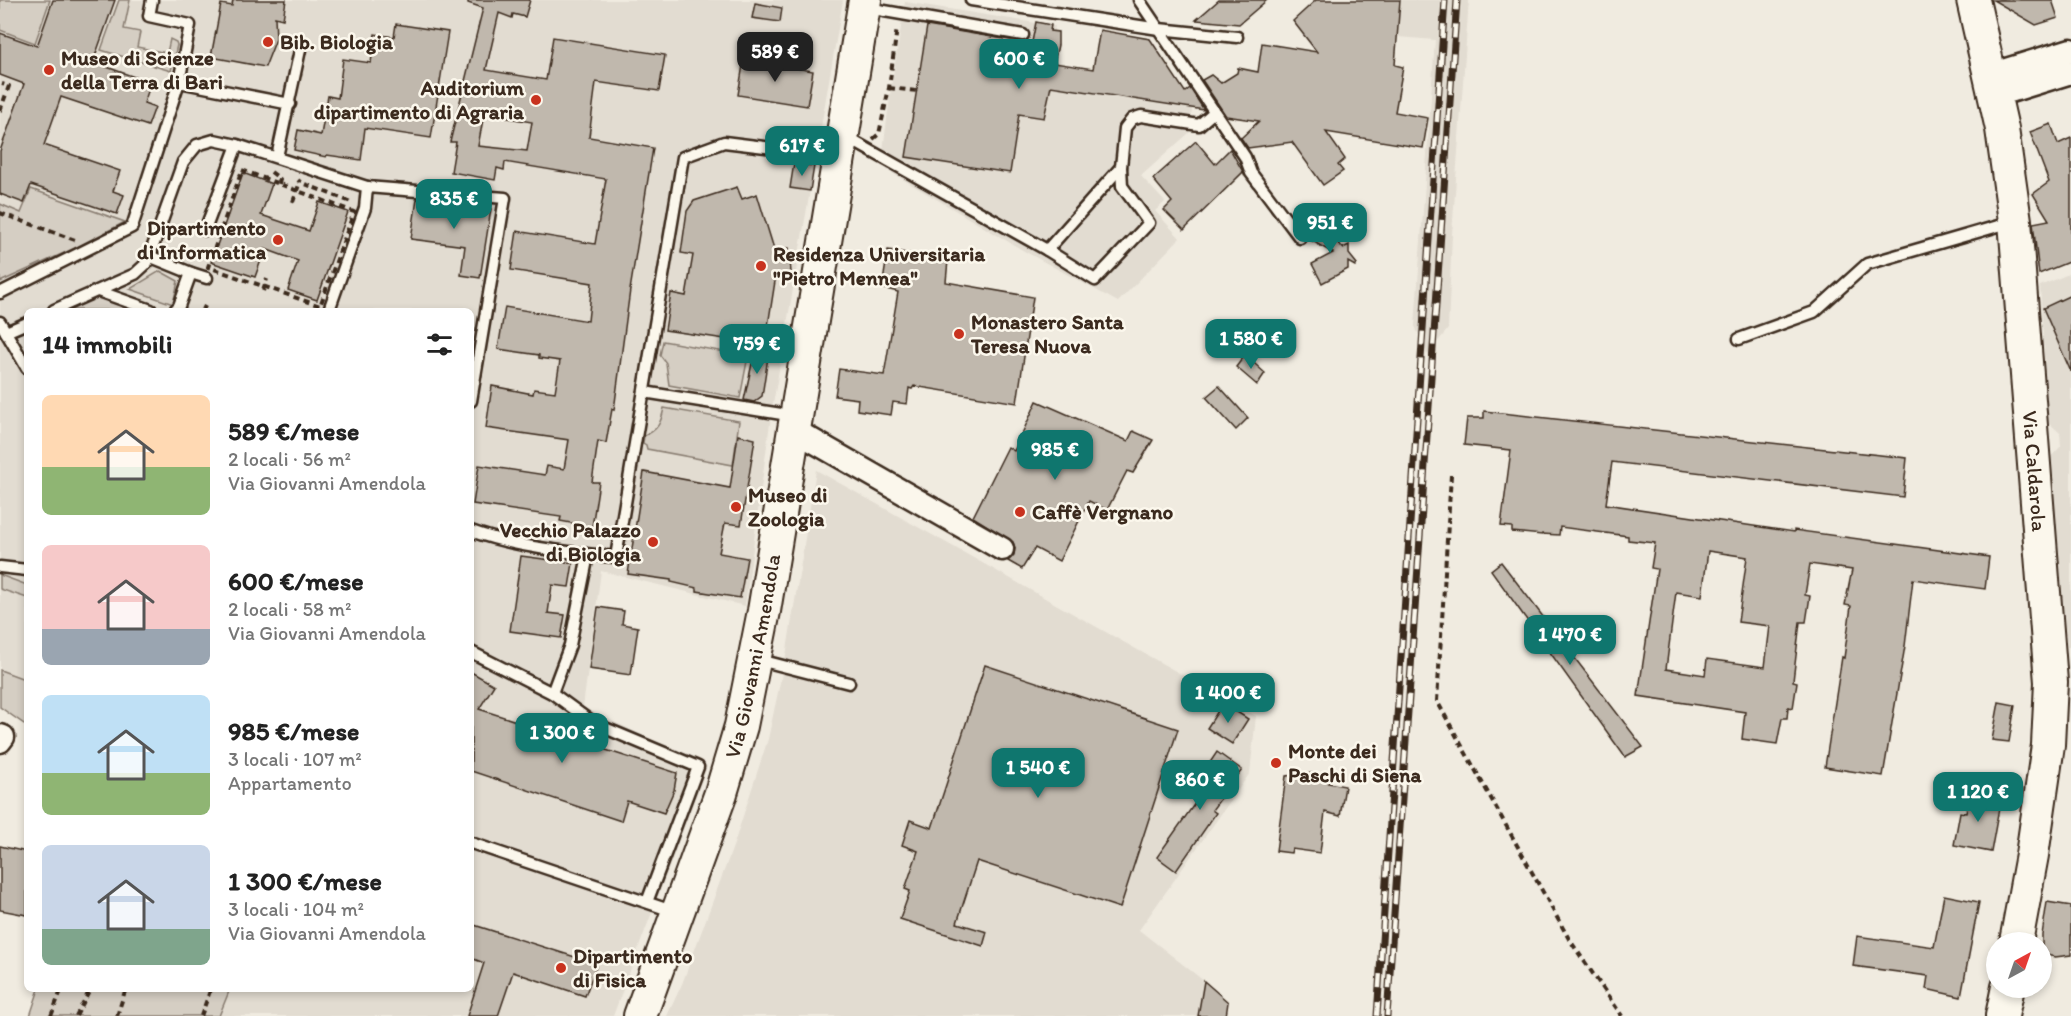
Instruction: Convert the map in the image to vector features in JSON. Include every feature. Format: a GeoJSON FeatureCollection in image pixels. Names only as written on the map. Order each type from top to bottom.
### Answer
{"type":"FeatureCollection","features":[{"type":"Feature","properties":{"kind":"main road","name":"Via Caldarola"},"geometry":{"type":"LineString","coordinates":[[1973,0],[2005,146],[2015,221],[2051,682],[2048,745],[2018,932]]}},
{"type":"Feature","properties":{"kind":"main road","name":"Via Giovanni Amendola"},"geometry":{"type":"LineString","coordinates":[[640,1016],[724,782],[741,726],[755,658],[865,4]]}},
{"type":"Feature","properties":{"kind":"main road"},"geometry":{"type":"LineString","coordinates":[[2002,1016],[2006,998]]}},
{"type":"Feature","properties":{"kind":"street"},"geometry":{"type":"LineString","coordinates":[[1992,86],[2071,50]]}},
{"type":"Feature","properties":{"kind":"street"},"geometry":{"type":"LineString","coordinates":[[1992,86],[2071,72]]}},
{"type":"Feature","properties":{"kind":"street"},"geometry":{"type":"LineString","coordinates":[[795,423],[1002,549]]}},
{"type":"Feature","properties":{"kind":"lane"},"geometry":{"type":"LineString","coordinates":[[0,294],[132,227],[179,82],[190,25],[149,16],[152,0]]}},
{"type":"Feature","properties":{"kind":"lane"},"geometry":{"type":"LineString","coordinates":[[971,0],[1159,29],[1237,37]]}},
{"type":"Feature","properties":{"kind":"lane"},"geometry":{"type":"LineString","coordinates":[[1139,0],[1245,157],[1251,173],[1299,238]]}},
{"type":"Feature","properties":{"kind":"lane"},"geometry":{"type":"LineString","coordinates":[[865,4],[1023,35]]}},
{"type":"Feature","properties":{"kind":"lane"},"geometry":{"type":"LineString","coordinates":[[277,157],[300,50]]}},
{"type":"Feature","properties":{"kind":"lane"},"geometry":{"type":"LineString","coordinates":[[179,82],[290,104]]}},
{"type":"Feature","properties":{"kind":"lane"},"geometry":{"type":"LineString","coordinates":[[843,135],[1047,250],[1095,280],[1149,223],[1122,186],[1121,167],[1125,128],[1132,119],[1141,116],[1199,125],[1214,112]]}},
{"type":"Feature","properties":{"kind":"lane"},"geometry":{"type":"LineString","coordinates":[[59,308],[135,274],[147,263],[183,162],[197,145],[214,140],[277,157],[367,187],[505,198],[474,383]]}},
{"type":"Feature","properties":{"kind":"lane"},"geometry":{"type":"LineString","coordinates":[[474,532],[588,555],[616,558],[683,157],[724,142],[781,149]]}},
{"type":"Feature","properties":{"kind":"lane"},"geometry":{"type":"LineString","coordinates":[[205,230],[237,145]]}},
{"type":"Feature","properties":{"kind":"lane"},"geometry":{"type":"LineString","coordinates":[[1047,250],[1121,167]]}},
{"type":"Feature","properties":{"kind":"lane"},"geometry":{"type":"LineString","coordinates":[[330,308],[365,208],[367,187]]}},
{"type":"Feature","properties":{"kind":"lane"},"geometry":{"type":"LineString","coordinates":[[1739,339],[1814,312],[1867,264],[2015,221]]}},
{"type":"Feature","properties":{"kind":"lane"},"geometry":{"type":"LineString","coordinates":[[149,256],[207,278]]}},
{"type":"Feature","properties":{"kind":"lane"},"geometry":{"type":"LineString","coordinates":[[177,308],[191,273]]}},
{"type":"Feature","properties":{"kind":"lane"},"geometry":{"type":"LineString","coordinates":[[98,291],[145,308]]}},
{"type":"Feature","properties":{"kind":"lane"},"geometry":{"type":"LineString","coordinates":[[0,322],[24,363]]}},
{"type":"Feature","properties":{"kind":"lane"},"geometry":{"type":"LineString","coordinates":[[6,332],[24,324]]}},
{"type":"Feature","properties":{"kind":"lane"},"geometry":{"type":"LineString","coordinates":[[644,392],[795,423]]}},
{"type":"Feature","properties":{"kind":"lane"},"geometry":{"type":"LineString","coordinates":[[552,693],[570,645],[588,555]]}},
{"type":"Feature","properties":{"kind":"lane"},"geometry":{"type":"LineString","coordinates":[[0,567],[24,570]]}},
{"type":"Feature","properties":{"kind":"lane"},"geometry":{"type":"LineString","coordinates":[[474,654],[552,693],[593,723],[698,767],[647,902]]}},
{"type":"Feature","properties":{"kind":"lane"},"geometry":{"type":"LineString","coordinates":[[755,658],[849,683]]}},
{"type":"Feature","properties":{"kind":"lane"},"geometry":{"type":"LineString","coordinates":[[474,844],[676,913]]}},
{"type":"Feature","properties":{"kind":"path"},"geometry":{"type":"LineString","coordinates":[[0,111],[9,86],[2,84]]}},
{"type":"Feature","properties":{"kind":"path"},"geometry":{"type":"LineString","coordinates":[[889,88],[917,91]]}},
{"type":"Feature","properties":{"kind":"path"},"geometry":{"type":"LineString","coordinates":[[242,170],[354,212],[320,306],[264,289],[208,267],[242,170]]}},
{"type":"Feature","properties":{"kind":"path"},"geometry":{"type":"LineString","coordinates":[[279,184],[280,179],[268,170],[360,206],[324,308]]}},
{"type":"Feature","properties":{"kind":"path"},"geometry":{"type":"LineString","coordinates":[[0,213],[94,247]]}},
{"type":"Feature","properties":{"kind":"path"},"geometry":{"type":"LineString","coordinates":[[264,289],[267,279]]}},
{"type":"Feature","properties":{"kind":"path"},"geometry":{"type":"LineString","coordinates":[[1451,475],[1437,700],[1569,939],[1622,1016]]}},
{"type":"Feature","properties":{"kind":"path"},"geometry":{"type":"LineString","coordinates":[[51,1016],[60,992]]}},
{"type":"Feature","properties":{"kind":"path"},"geometry":{"type":"LineString","coordinates":[[76,1016],[89,992]]}},
{"type":"Feature","properties":{"kind":"path"},"geometry":{"type":"LineString","coordinates":[[117,1016],[125,992]]}},
{"type":"Feature","properties":{"kind":"path"},"geometry":{"type":"LineString","coordinates":[[201,1016],[210,992]]}},
{"type":"Feature","properties":{"kind":"shaded area"},"geometry":{"type":"Polygon","coordinates":[[[0,0],[843,0],[771,416],[745,606],[601,571],[583,707],[707,766],[613,1016],[31,1016],[39,992],[474,992],[474,308],[24,308],[24,724],[0,707],[0,0]]]}},
{"type":"Feature","properties":{"kind":"shaded area"},"geometry":{"type":"Polygon","coordinates":[[[0,0],[50,0],[35,43],[0,30],[0,0]]]}},
{"type":"Feature","properties":{"kind":"shaded area"},"geometry":{"type":"Polygon","coordinates":[[[119,0],[130,0],[124,29],[140,32],[137,47],[167,53],[170,39],[176,42],[171,71],[101,50],[119,0]]]}},
{"type":"Feature","properties":{"kind":"shaded area"},"geometry":{"type":"Polygon","coordinates":[[[1400,0],[1469,0],[1452,234],[1448,329],[1427,355],[1415,326],[1435,40],[1398,37],[1400,0]]]}},
{"type":"Feature","properties":{"kind":"shaded area"},"geometry":{"type":"Polygon","coordinates":[[[905,2],[1055,26],[1042,85],[1192,109],[1190,132],[1141,176],[1165,202],[1155,211],[1180,238],[1118,302],[1026,252],[887,170],[890,155],[883,150],[891,88],[902,21],[909,22],[911,10],[904,8],[905,2]]]}},
{"type":"Feature","properties":{"kind":"shaded area"},"geometry":{"type":"Polygon","coordinates":[[[31,189],[125,222],[75,248],[0,282],[0,204],[21,213],[31,189]]]}},
{"type":"Feature","properties":{"kind":"shaded area"},"geometry":{"type":"Polygon","coordinates":[[[160,271],[178,281],[173,304],[130,289],[160,271]]]}},
{"type":"Feature","properties":{"kind":"shaded area"},"geometry":{"type":"Polygon","coordinates":[[[2071,273],[2071,647],[2067,647],[2050,458],[2061,446],[2060,433],[2048,422],[2040,286],[2071,273]]]}},
{"type":"Feature","properties":{"kind":"shaded area"},"geometry":{"type":"Polygon","coordinates":[[[97,295],[127,306],[126,308],[70,308],[97,295]]]}},
{"type":"Feature","properties":{"kind":"shaded area"},"geometry":{"type":"Polygon","coordinates":[[[663,341],[748,356],[740,398],[669,385],[666,363],[660,355],[663,341]]]}},
{"type":"Feature","properties":{"kind":"shaded area"},"geometry":{"type":"Polygon","coordinates":[[[664,408],[739,421],[733,465],[647,449],[643,443],[644,436],[658,425],[664,408]]]}},
{"type":"Feature","properties":{"kind":"shaded area"},"geometry":{"type":"Polygon","coordinates":[[[816,470],[1256,716],[1250,773],[1139,930],[1204,981],[1198,1016],[667,1016],[682,984],[734,844],[768,739],[787,650],[816,470]]]}},
{"type":"Feature","properties":{"kind":"shaded area"},"geometry":{"type":"Polygon","coordinates":[[[0,575],[24,584],[24,597],[0,589],[0,575]]]}},
{"type":"Feature","properties":{"kind":"shaded area"},"geometry":{"type":"Polygon","coordinates":[[[0,670],[24,679],[24,724],[0,707],[0,670]]]}},
{"type":"Feature","properties":{"kind":"shaded area"},"geometry":{"type":"Polygon","coordinates":[[[38,992],[229,992],[219,1016],[30,1016],[38,992]]]}},
{"type":"Feature","properties":{"kind":"building"},"geometry":{"type":"Polygon","coordinates":[[[53,0],[115,0],[93,62],[151,83],[144,103],[155,107],[148,126],[61,97],[44,145],[120,171],[113,191],[124,195],[117,214],[31,185],[24,203],[0,194],[0,151],[24,84],[0,75],[0,33],[37,46],[53,0]]]}},
{"type":"Feature","properties":{"kind":"building"},"geometry":{"type":"Polygon","coordinates":[[[233,0],[286,0],[283,19],[275,17],[276,39],[265,67],[211,57],[221,4],[232,6],[233,0]]]}},
{"type":"Feature","properties":{"kind":"building"},"geometry":{"type":"Polygon","coordinates":[[[468,0],[530,0],[525,17],[513,14],[512,18],[499,13],[486,70],[546,80],[553,37],[665,55],[659,91],[596,82],[589,137],[653,148],[630,290],[614,410],[612,409],[606,443],[598,441],[592,482],[599,482],[592,527],[560,521],[561,517],[474,504],[479,465],[545,475],[547,466],[564,469],[569,440],[486,428],[492,386],[533,394],[534,389],[555,392],[560,361],[539,358],[539,355],[498,349],[505,307],[588,321],[592,283],[511,270],[517,231],[595,244],[606,179],[505,162],[504,170],[497,168],[495,180],[451,172],[456,142],[450,142],[483,8],[468,3],[468,0]],[[484,114],[478,146],[527,151],[532,122],[484,114]]]}},
{"type":"Feature","properties":{"kind":"building"},"geometry":{"type":"Polygon","coordinates":[[[1219,0],[1267,0],[1239,24],[1196,20],[1219,0]]]}},
{"type":"Feature","properties":{"kind":"building"},"geometry":{"type":"Polygon","coordinates":[[[1316,0],[1400,0],[1395,65],[1403,67],[1395,112],[1428,118],[1423,148],[1326,132],[1345,159],[1338,165],[1343,171],[1323,185],[1292,142],[1248,148],[1241,138],[1259,121],[1226,116],[1202,80],[1211,75],[1221,83],[1237,73],[1238,68],[1258,72],[1262,43],[1317,52],[1293,21],[1316,0]]]}},
{"type":"Feature","properties":{"kind":"building"},"geometry":{"type":"Polygon","coordinates":[[[1993,0],[2052,0],[2058,18],[2036,25],[1993,0]]]}},
{"type":"Feature","properties":{"kind":"building"},"geometry":{"type":"Polygon","coordinates":[[[755,3],[782,8],[780,22],[752,18],[755,3]]]}},
{"type":"Feature","properties":{"kind":"building"},"geometry":{"type":"Polygon","coordinates":[[[1036,22],[1051,25],[1050,31],[1058,32],[1054,63],[1093,69],[1100,30],[1150,39],[1185,92],[1190,88],[1204,110],[1051,86],[1044,118],[1019,114],[1010,173],[906,157],[927,26],[1032,42],[1036,22]]]}},
{"type":"Feature","properties":{"kind":"building"},"geometry":{"type":"Polygon","coordinates":[[[396,24],[448,32],[431,138],[365,128],[361,160],[327,155],[326,157],[294,150],[298,130],[321,135],[328,96],[338,98],[343,59],[371,63],[375,34],[394,37],[396,24]]]}},
{"type":"Feature","properties":{"kind":"building"},"geometry":{"type":"Polygon","coordinates":[[[744,59],[813,71],[807,106],[738,95],[744,59]]]}},
{"type":"Feature","properties":{"kind":"building"},"geometry":{"type":"Polygon","coordinates":[[[2051,124],[2058,144],[2071,138],[2071,261],[2039,274],[2033,223],[2049,220],[2033,194],[2049,182],[2030,132],[2051,124]]]}},
{"type":"Feature","properties":{"kind":"building"},"geometry":{"type":"Polygon","coordinates":[[[1196,141],[1215,164],[1230,149],[1243,172],[1184,230],[1164,210],[1172,202],[1153,179],[1196,141]]]}},
{"type":"Feature","properties":{"kind":"building"},"geometry":{"type":"Polygon","coordinates":[[[794,163],[814,166],[810,191],[790,188],[794,163]]]}},
{"type":"Feature","properties":{"kind":"building","name":"Dipartimento di Informatica"},"geometry":{"type":"Polygon","coordinates":[[[243,173],[272,184],[261,215],[309,231],[319,202],[348,212],[317,300],[288,290],[298,261],[265,249],[255,277],[211,262],[243,173]]]}},
{"type":"Feature","properties":{"kind":"building","name":"Residenza Universitaria \"Pietro Mennea\""},"geometry":{"type":"Polygon","coordinates":[[[737,187],[742,199],[757,194],[774,249],[789,248],[791,273],[776,275],[765,345],[665,330],[671,293],[686,296],[693,255],[681,253],[687,211],[694,201],[737,187]]]}},
{"type":"Feature","properties":{"kind":"building"},"geometry":{"type":"Polygon","coordinates":[[[417,199],[457,202],[457,204],[491,209],[480,278],[461,275],[465,246],[411,239],[417,199]]]}},
{"type":"Feature","properties":{"kind":"building"},"geometry":{"type":"Polygon","coordinates":[[[1319,222],[1343,248],[1349,245],[1349,254],[1357,264],[1355,266],[1348,262],[1348,269],[1322,283],[1312,264],[1333,253],[1307,238],[1306,234],[1319,222]]]}},
{"type":"Feature","properties":{"kind":"building","name":"Monastero Santa Teresa Nuova"},"geometry":{"type":"Polygon","coordinates":[[[888,250],[948,260],[946,282],[1033,297],[1017,403],[914,386],[912,389],[909,388],[907,404],[893,402],[891,415],[857,410],[858,399],[835,396],[839,369],[884,375],[898,292],[882,288],[888,250]]]}},
{"type":"Feature","properties":{"kind":"building"},"geometry":{"type":"Polygon","coordinates":[[[2071,295],[2071,372],[2043,308],[2071,295]]]}},
{"type":"Feature","properties":{"kind":"building"},"geometry":{"type":"Polygon","coordinates":[[[770,344],[762,396],[754,402],[744,400],[755,350],[770,344]]]}},
{"type":"Feature","properties":{"kind":"building"},"geometry":{"type":"Polygon","coordinates":[[[1245,355],[1265,373],[1257,385],[1236,367],[1245,355]]]}},
{"type":"Feature","properties":{"kind":"building"},"geometry":{"type":"Polygon","coordinates":[[[1219,386],[1248,418],[1236,430],[1206,397],[1219,386]]]}},
{"type":"Feature","properties":{"kind":"building"},"geometry":{"type":"Polygon","coordinates":[[[1037,401],[1128,441],[1133,431],[1153,440],[1133,473],[1127,471],[1107,510],[1089,501],[1059,561],[1035,548],[1022,569],[1008,561],[1014,555],[1013,542],[973,517],[1008,447],[1014,451],[1037,401]]]}},
{"type":"Feature","properties":{"kind":"building"},"geometry":{"type":"Polygon","coordinates":[[[1484,411],[1907,458],[1903,497],[1612,462],[1606,504],[1794,532],[1794,530],[1989,557],[1985,589],[1913,579],[1905,646],[1883,776],[1825,767],[1842,657],[1844,658],[1851,606],[1845,605],[1852,570],[1810,564],[1805,595],[1810,596],[1806,622],[1800,622],[1793,681],[1797,682],[1793,708],[1788,707],[1787,718],[1782,718],[1777,744],[1742,739],[1745,712],[1638,696],[1657,569],[1651,568],[1655,543],[1628,540],[1628,536],[1560,527],[1559,535],[1542,535],[1512,532],[1512,527],[1501,526],[1511,450],[1464,445],[1467,418],[1484,418],[1484,411]],[[1708,551],[1702,596],[1676,592],[1666,669],[1705,675],[1707,659],[1765,667],[1770,626],[1738,622],[1747,557],[1708,551]]]}},
{"type":"Feature","properties":{"kind":"building","name":"Vecchio Palazzo di Biologia"},"geometry":{"type":"Polygon","coordinates":[[[738,435],[755,439],[741,525],[725,523],[719,553],[747,558],[740,598],[697,591],[697,588],[671,582],[671,580],[628,574],[644,472],[730,488],[738,435]]]}},
{"type":"Feature","properties":{"kind":"building"},"geometry":{"type":"Polygon","coordinates":[[[521,556],[573,563],[569,587],[552,585],[548,613],[565,615],[561,638],[510,631],[521,556]]]}},
{"type":"Feature","properties":{"kind":"building"},"geometry":{"type":"Polygon","coordinates":[[[1501,562],[1643,747],[1625,757],[1491,570],[1501,562]]]}},
{"type":"Feature","properties":{"kind":"building"},"geometry":{"type":"Polygon","coordinates":[[[598,607],[624,611],[622,624],[638,627],[631,675],[589,669],[598,607]]]}},
{"type":"Feature","properties":{"kind":"building"},"geometry":{"type":"Polygon","coordinates":[[[985,665],[1178,729],[1120,908],[977,861],[957,923],[987,932],[983,946],[900,919],[910,891],[905,889],[918,851],[902,845],[910,820],[932,828],[985,665]]]}},
{"type":"Feature","properties":{"kind":"building"},"geometry":{"type":"Polygon","coordinates":[[[474,674],[494,685],[479,709],[677,773],[674,790],[664,813],[627,801],[621,821],[474,772],[474,674]]]}},
{"type":"Feature","properties":{"kind":"building"},"geometry":{"type":"Polygon","coordinates":[[[1999,702],[2015,705],[2009,742],[1992,740],[1999,702]]]}},
{"type":"Feature","properties":{"kind":"building"},"geometry":{"type":"Polygon","coordinates":[[[1223,703],[1248,719],[1232,744],[1207,728],[1223,703]]]}},
{"type":"Feature","properties":{"kind":"building"},"geometry":{"type":"Polygon","coordinates":[[[1217,752],[1242,770],[1212,810],[1216,813],[1176,871],[1157,857],[1210,782],[1201,776],[1217,752]]]}},
{"type":"Feature","properties":{"kind":"building"},"geometry":{"type":"Polygon","coordinates":[[[1313,773],[1312,779],[1345,786],[1340,816],[1325,812],[1320,853],[1292,849],[1291,853],[1276,851],[1286,776],[1313,773]]]}},
{"type":"Feature","properties":{"kind":"building"},"geometry":{"type":"Polygon","coordinates":[[[1970,792],[2001,797],[1991,852],[1954,845],[1960,812],[1966,813],[1970,792]]]}},
{"type":"Feature","properties":{"kind":"building"},"geometry":{"type":"Polygon","coordinates":[[[0,846],[24,851],[24,914],[0,910],[0,846]]]}},
{"type":"Feature","properties":{"kind":"building"},"geometry":{"type":"Polygon","coordinates":[[[1944,895],[1979,902],[1961,997],[1926,989],[1928,976],[1853,966],[1857,936],[1934,947],[1944,895]]]}},
{"type":"Feature","properties":{"kind":"building"},"geometry":{"type":"Polygon","coordinates":[[[2047,902],[2071,906],[2071,955],[2052,956],[2052,932],[2042,932],[2047,902]]]}},
{"type":"Feature","properties":{"kind":"building","name":"Dipartimento di Fisica"},"geometry":{"type":"Polygon","coordinates":[[[474,925],[597,964],[585,996],[513,972],[498,1016],[467,1016],[484,963],[474,959],[474,925]]]}},
{"type":"Feature","properties":{"kind":"building"},"geometry":{"type":"Polygon","coordinates":[[[1204,981],[1228,1002],[1226,1016],[1198,1016],[1204,981]]]}},
{"type":"Feature","properties":{"kind":"railway"},"geometry":{"type":"LineString","coordinates":[[1377,1016],[1445,0]]}},
{"type":"Feature","properties":{"kind":"railway"},"geometry":{"type":"LineString","coordinates":[[1387,1016],[1457,0]]}},
{"type":"Feature","properties":{"kind":"place","name":"Bib. Biologia"},"geometry":{"type":"Point","coordinates":[268,42]}},
{"type":"Feature","properties":{"kind":"place","name":"Museo di Scienze della Terra di Bari"},"geometry":{"type":"Point","coordinates":[49,70]}},
{"type":"Feature","properties":{"kind":"place","name":"Auditorium dipartimento di Agraria"},"geometry":{"type":"Point","coordinates":[536,100]}},
{"type":"Feature","properties":{"kind":"place","name":"Dipartimento di Informatica"},"geometry":{"type":"Point","coordinates":[278,240]}},
{"type":"Feature","properties":{"kind":"place","name":"Residenza Universitaria \"Pietro Mennea\""},"geometry":{"type":"Point","coordinates":[761,266]}},
{"type":"Feature","properties":{"kind":"place","name":"Monastero Santa Teresa Nuova"},"geometry":{"type":"Point","coordinates":[959,334]}},
{"type":"Feature","properties":{"kind":"place","name":"Museo di Zoologia"},"geometry":{"type":"Point","coordinates":[736,507]}},
{"type":"Feature","properties":{"kind":"place","name":"Caffè Vergnano"},"geometry":{"type":"Point","coordinates":[1020,512]}},
{"type":"Feature","properties":{"kind":"place","name":"Vecchio Palazzo di Biologia"},"geometry":{"type":"Point","coordinates":[653,542]}},
{"type":"Feature","properties":{"kind":"place","name":"Monte dei Paschi di Siena"},"geometry":{"type":"Point","coordinates":[1276,763]}},
{"type":"Feature","properties":{"kind":"place","name":"Dipartimento di Fisica"},"geometry":{"type":"Point","coordinates":[561,968]}}]}
